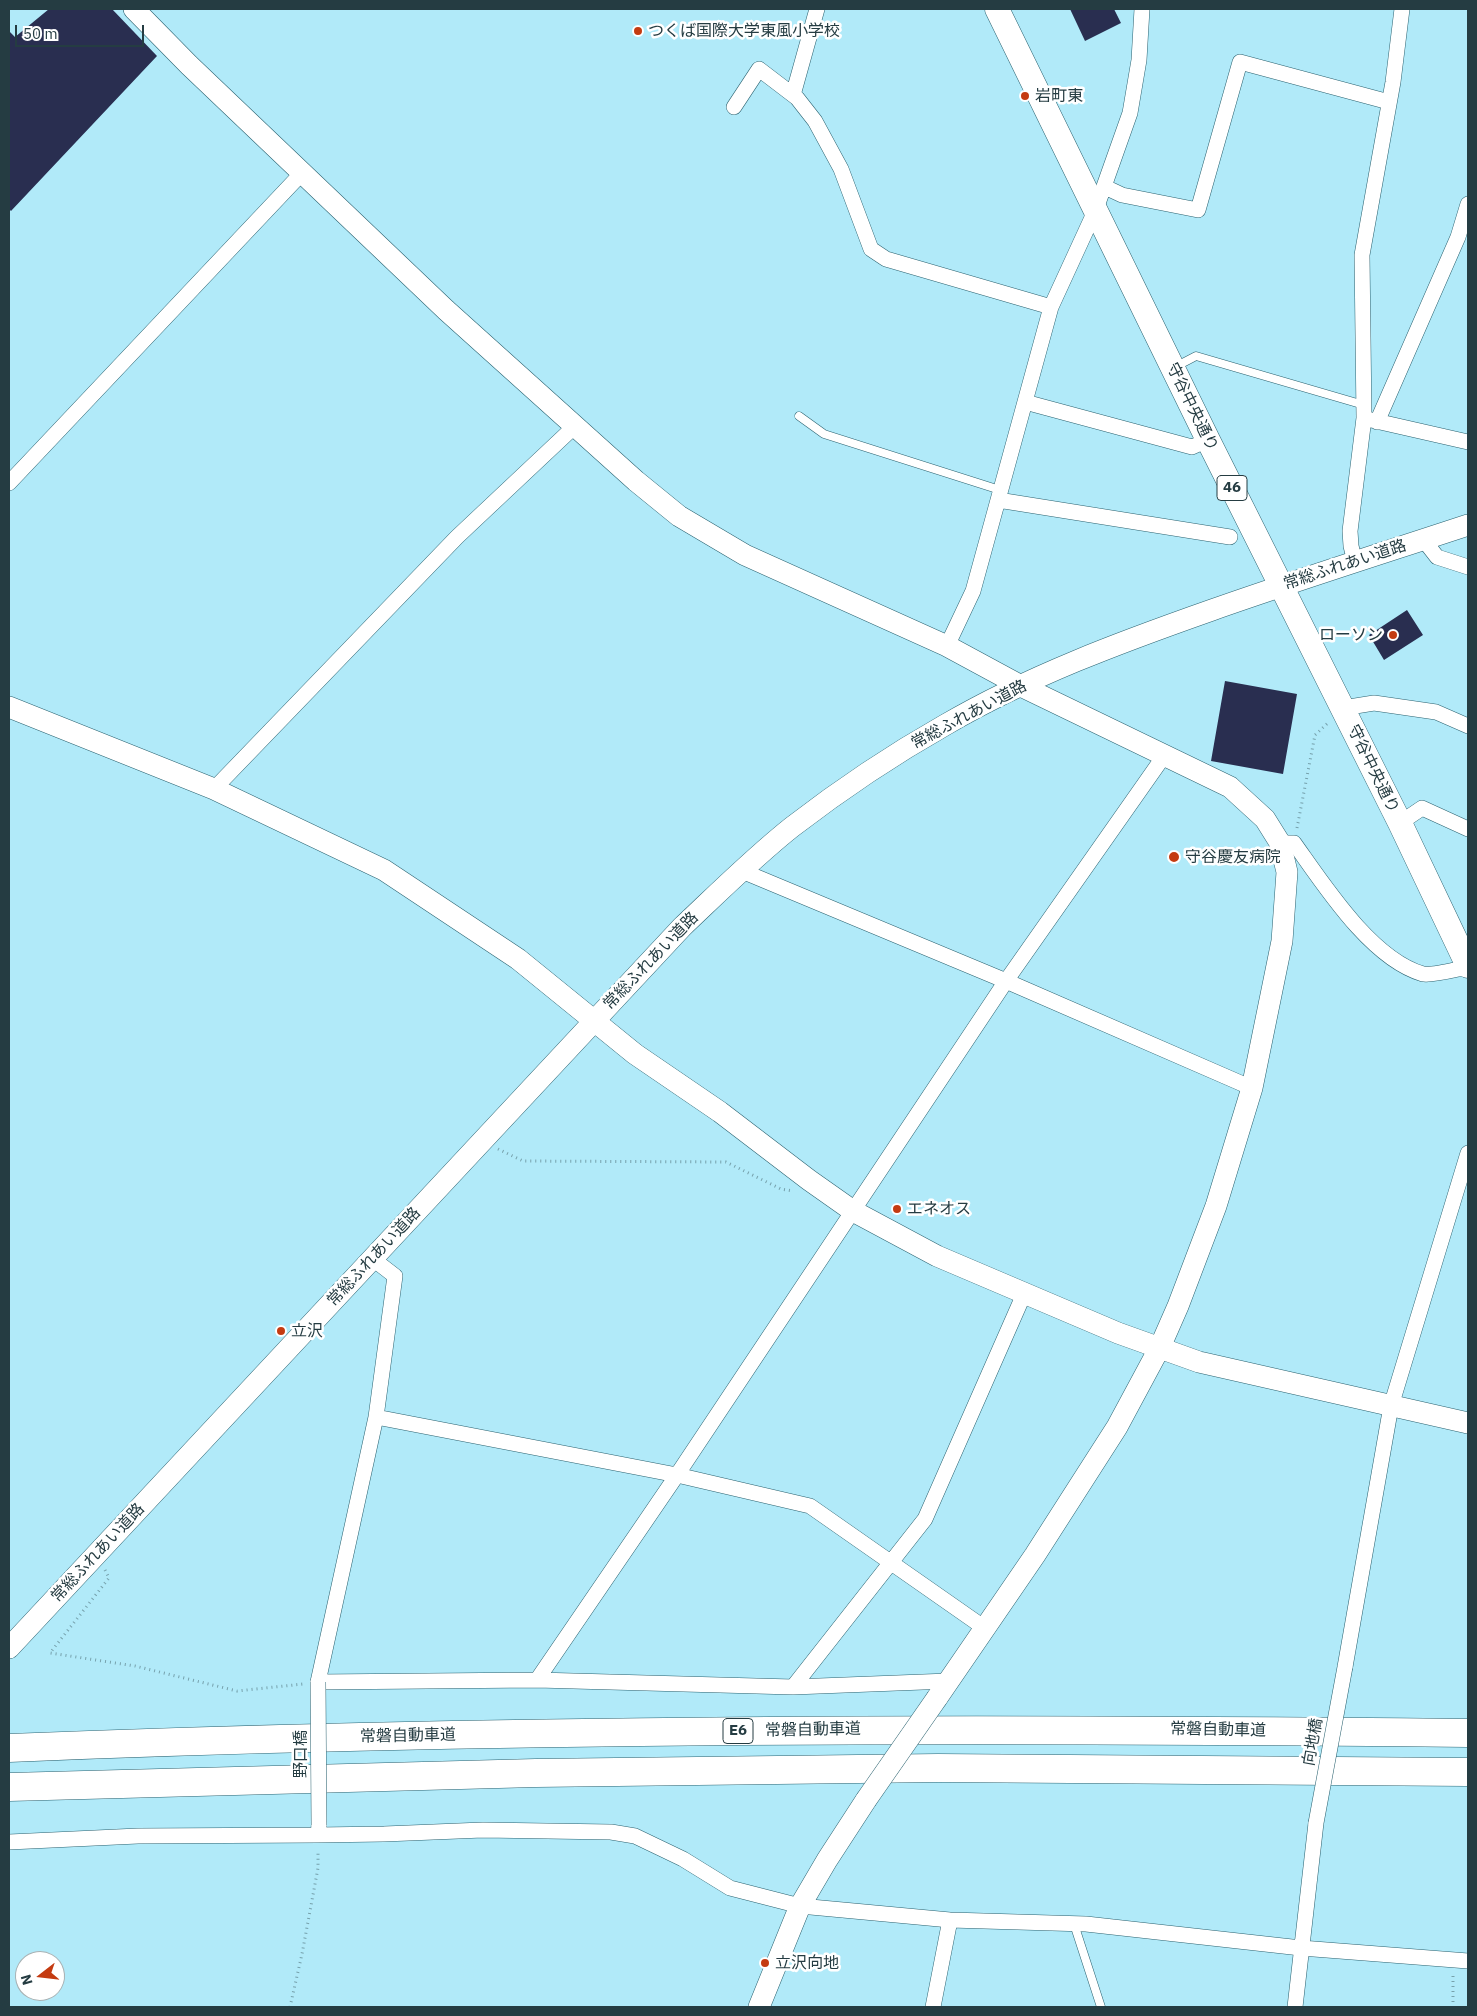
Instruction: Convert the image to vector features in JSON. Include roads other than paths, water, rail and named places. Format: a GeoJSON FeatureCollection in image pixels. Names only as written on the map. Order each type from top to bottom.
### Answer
{"type":"FeatureCollection","features":[{"type":"Feature","properties":{"kind":"highway","name":"常磐自動車道"},"geometry":{"type":"LineString","coordinates":[[9,1748],[534,1733],[911,1729],[1468,1733]]}},
{"type":"Feature","properties":{"kind":"highway"},"geometry":{"type":"LineString","coordinates":[[9,1787],[536,1773],[938,1768],[1468,1772]]}},
{"type":"Feature","properties":{"kind":"main road","name":"守谷中央通り"},"geometry":{"type":"LineString","coordinates":[[997,9],[1208,440],[1467,959]]}},
{"type":"Feature","properties":{"kind":"street"},"geometry":{"type":"LineString","coordinates":[[134,9],[189,65],[446,310],[636,481],[679,516],[737,550],[947,646],[1021,686],[1230,787],[1287,843],[1372,942],[1403,966],[1425,975],[1467,959]]}},
{"type":"Feature","properties":{"kind":"street"},"geometry":{"type":"LineString","coordinates":[[793,95],[816,9]]}},
{"type":"Feature","properties":{"kind":"street"},"geometry":{"type":"LineString","coordinates":[[947,646],[973,591],[1051,307],[1096,209],[1130,114],[1139,60],[1142,9]]}},
{"type":"Feature","properties":{"kind":"street"},"geometry":{"type":"LineString","coordinates":[[1355,562],[1350,531],[1368,415],[1362,255],[1389,102],[1402,9]]}},
{"type":"Feature","properties":{"kind":"street"},"geometry":{"type":"LineString","coordinates":[[1105,187],[1122,195],[1198,210],[1240,62],[1389,102]]}},
{"type":"Feature","properties":{"kind":"street"},"geometry":{"type":"LineString","coordinates":[[734,107],[759,69],[793,95],[815,121],[841,169],[871,249],[886,260],[1051,307]]}},
{"type":"Feature","properties":{"kind":"street"},"geometry":{"type":"LineString","coordinates":[[9,483],[302,173]]}},
{"type":"Feature","properties":{"kind":"street"},"geometry":{"type":"LineString","coordinates":[[1368,415],[1458,237],[1468,204]]}},
{"type":"Feature","properties":{"kind":"street"},"geometry":{"type":"LineString","coordinates":[[1025,402],[1192,447],[1208,440]]}},
{"type":"Feature","properties":{"kind":"street"},"geometry":{"type":"LineString","coordinates":[[1368,415],[1468,442]]}},
{"type":"Feature","properties":{"kind":"street"},"geometry":{"type":"LineString","coordinates":[[214,789],[457,537],[575,426]]}},
{"type":"Feature","properties":{"kind":"street"},"geometry":{"type":"LineString","coordinates":[[999,495],[1230,537]]}},
{"type":"Feature","properties":{"kind":"street","name":"常総ふれあい道路"},"geometry":{"type":"LineString","coordinates":[[9,1648],[682,927],[791,828],[852,783],[943,726],[1021,686],[1093,654],[1154,630],[1468,525]]}},
{"type":"Feature","properties":{"kind":"street"},"geometry":{"type":"LineString","coordinates":[[1423,540],[1437,557],[1468,567]]}},
{"type":"Feature","properties":{"kind":"street"},"geometry":{"type":"LineString","coordinates":[[1343,708],[1374,704],[1427,710],[1468,726]]}},
{"type":"Feature","properties":{"kind":"street"},"geometry":{"type":"LineString","coordinates":[[9,707],[214,789],[384,870],[518,959],[635,1054],[720,1112],[809,1180],[854,1211],[937,1256],[1118,1333],[1200,1362],[1468,1423]]}},
{"type":"Feature","properties":{"kind":"street"},"geometry":{"type":"LineString","coordinates":[[537,1680],[677,1475],[1006,981],[1164,756]]}},
{"type":"Feature","properties":{"kind":"street"},"geometry":{"type":"LineString","coordinates":[[1400,823],[1422,808],[1468,829]]}},
{"type":"Feature","properties":{"kind":"street"},"geometry":{"type":"LineString","coordinates":[[759,2007],[800,1906],[827,1860],[866,1800],[986,1629],[1073,1499],[1118,1427],[1160,1347],[1178,1306],[1216,1206],[1252,1088],[1282,941],[1287,843]]}},
{"type":"Feature","properties":{"kind":"street"},"geometry":{"type":"LineString","coordinates":[[742,871],[1006,981],[1252,1088]]}},
{"type":"Feature","properties":{"kind":"street","name":"向地橋"},"geometry":{"type":"LineString","coordinates":[[1295,2007],[1316,1823],[1391,1406],[1468,1153]]}},
{"type":"Feature","properties":{"kind":"street","name":"野口橋"},"geometry":{"type":"LineString","coordinates":[[319,1830],[318,1682],[376,1417],[395,1276],[373,1259]]}},
{"type":"Feature","properties":{"kind":"street"},"geometry":{"type":"LineString","coordinates":[[793,1687],[925,1519],[1024,1294]]}},
{"type":"Feature","properties":{"kind":"street"},"geometry":{"type":"LineString","coordinates":[[376,1417],[677,1475],[810,1506],[986,1629]]}},
{"type":"Feature","properties":{"kind":"street"},"geometry":{"type":"LineString","coordinates":[[318,1682],[537,1680],[943,1689]]}},
{"type":"Feature","properties":{"kind":"street"},"geometry":{"type":"LineString","coordinates":[[9,1842],[319,1830],[610,1832],[643,1839],[683,1859],[730,1888],[800,1906],[950,1920],[1074,1923],[1301,1948],[1461,1960]]}},
{"type":"Feature","properties":{"kind":"street"},"geometry":{"type":"LineString","coordinates":[[933,2007],[950,1920]]}},
{"type":"Feature","properties":{"kind":"lane"},"geometry":{"type":"LineString","coordinates":[[1173,368],[1196,356],[1368,415]]}},
{"type":"Feature","properties":{"kind":"lane"},"geometry":{"type":"LineString","coordinates":[[799,416],[824,434],[999,495]]}},
{"type":"Feature","properties":{"kind":"lane"},"geometry":{"type":"LineString","coordinates":[[1074,1923],[1101,2007]]}},
{"type":"Feature","properties":{"kind":"place","name":"つくば国際大学東風小学校"},"geometry":{"type":"Point","coordinates":[638,31]}},
{"type":"Feature","properties":{"kind":"place","name":"岩町東"},"geometry":{"type":"Point","coordinates":[1025,96]}},
{"type":"Feature","properties":{"kind":"place","name":"ローソン"},"geometry":{"type":"Point","coordinates":[1393,635]}},
{"type":"Feature","properties":{"kind":"place","name":"守谷慶友病院"},"geometry":{"type":"Point","coordinates":[1174,857]}},
{"type":"Feature","properties":{"kind":"place","name":"エネオス"},"geometry":{"type":"Point","coordinates":[897,1209]}},
{"type":"Feature","properties":{"kind":"place","name":"立沢"},"geometry":{"type":"Point","coordinates":[281,1331]}},
{"type":"Feature","properties":{"kind":"place","name":"立沢向地"},"geometry":{"type":"Point","coordinates":[765,1963]}}]}
